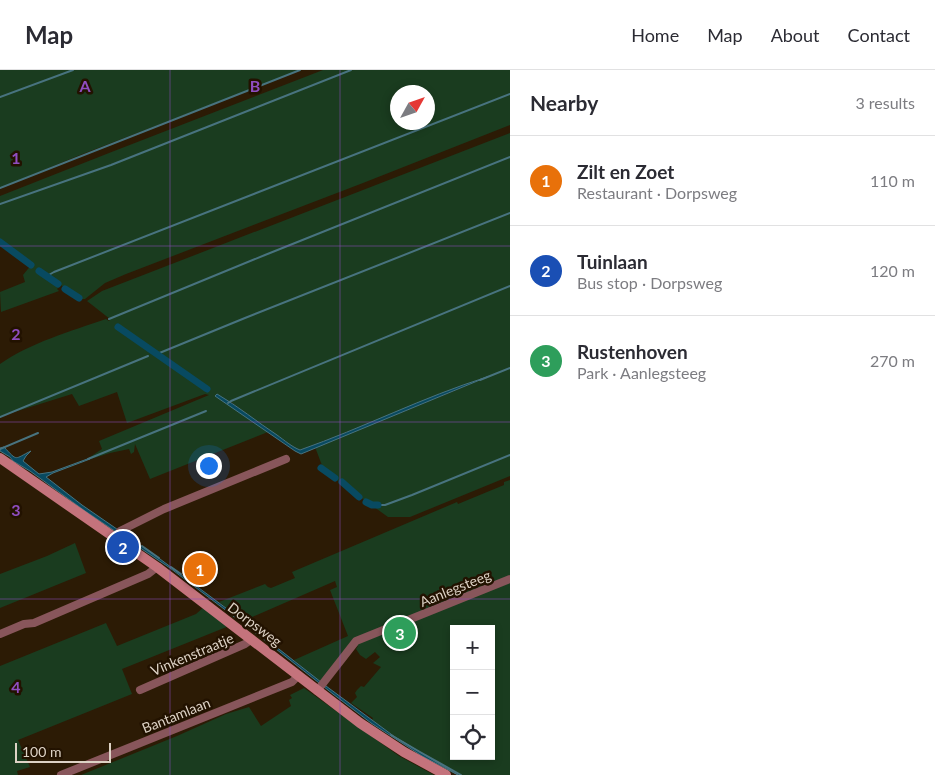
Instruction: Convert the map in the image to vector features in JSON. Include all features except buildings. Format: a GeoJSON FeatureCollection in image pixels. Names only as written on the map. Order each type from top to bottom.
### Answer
{"type":"FeatureCollection","features":[{"type":"Feature","properties":{"kind":"street","name":"Dorpsweg"},"geometry":{"type":"LineString","coordinates":[[0,458],[157,567],[299,675],[321,687],[360,723],[404,752],[446,775]]}},
{"type":"Feature","properties":{"kind":"street"},"geometry":{"type":"LineString","coordinates":[[116,538],[120,532],[164,509],[286,458]]}},
{"type":"Feature","properties":{"kind":"street"},"geometry":{"type":"LineString","coordinates":[[0,634],[24,624],[34,623],[148,574],[157,567]]}},
{"type":"Feature","properties":{"kind":"street","name":"Aanlegsteeg"},"geometry":{"type":"LineString","coordinates":[[321,687],[356,641],[510,579]]}},
{"type":"Feature","properties":{"kind":"street","name":"Vinkenstraatje"},"geometry":{"type":"LineString","coordinates":[[140,690],[246,644],[252,639]]}},
{"type":"Feature","properties":{"kind":"street","name":"Bantamlaan"},"geometry":{"type":"LineString","coordinates":[[61,775],[292,682],[299,675]]}},
{"type":"Feature","properties":{"kind":"green space"},"geometry":{"type":"Polygon","coordinates":[[[0,70],[301,70],[80,155],[0,188],[0,70]]]}},
{"type":"Feature","properties":{"kind":"green space"},"geometry":{"type":"Polygon","coordinates":[[[323,70],[510,70],[510,125],[126,274],[105,283],[85,299],[80,299],[40,270],[39,272],[59,287],[57,289],[59,291],[1,312],[0,292],[25,282],[23,275],[32,264],[0,241],[0,196],[323,70]]]}},
{"type":"Feature","properties":{"kind":"green space"},"geometry":{"type":"Polygon","coordinates":[[[510,133],[510,476],[410,517],[388,517],[323,468],[315,447],[479,380],[300,450],[268,430],[231,402],[216,396],[268,432],[150,479],[135,444],[134,452],[131,454],[129,449],[91,459],[90,457],[102,449],[99,441],[209,395],[205,394],[127,423],[117,392],[79,406],[72,394],[0,417],[0,364],[24,350],[51,338],[106,319],[109,321],[110,319],[87,301],[102,291],[510,133]]]}},
{"type":"Feature","properties":{"kind":"green space"},"geometry":{"type":"Polygon","coordinates":[[[510,480],[510,775],[459,775],[405,744],[351,703],[357,697],[355,693],[357,690],[361,686],[364,687],[381,667],[373,663],[380,657],[375,652],[366,659],[356,649],[358,646],[353,648],[325,686],[294,660],[348,636],[330,590],[337,587],[335,581],[243,621],[219,602],[265,584],[271,588],[295,578],[292,572],[457,502],[458,504],[504,485],[504,482],[510,480]]]}},
{"type":"Feature","properties":{"kind":"green space"},"geometry":{"type":"Polygon","coordinates":[[[75,543],[86,573],[0,608],[0,574],[75,543]]]}},
{"type":"Feature","properties":{"kind":"green space"},"geometry":{"type":"Polygon","coordinates":[[[204,607],[229,626],[122,669],[132,694],[18,740],[30,767],[17,771],[18,775],[0,775],[0,666],[106,623],[117,646],[196,614],[204,607]]]}},
{"type":"Feature","properties":{"kind":"green space"},"geometry":{"type":"Polygon","coordinates":[[[304,688],[399,756],[434,775],[81,775],[226,714],[249,707],[261,726],[291,706],[289,700],[292,698],[290,695],[304,688]]]}},
{"type":"Feature","properties":{"kind":"water"},"geometry":{"type":"Polygon","coordinates":[[[487,377],[301,454],[215,396],[217,394],[225,399],[300,450],[487,377]]]}},
{"type":"Feature","properties":{"kind":"water"},"geometry":{"type":"Polygon","coordinates":[[[4,447],[16,458],[31,451],[23,461],[39,474],[52,472],[90,458],[46,477],[82,505],[156,556],[257,632],[265,635],[270,642],[326,686],[395,737],[458,775],[422,756],[371,723],[170,568],[13,461],[0,451],[0,448],[4,447]]]}},
{"type":"Feature","properties":{"kind":"waterway"},"geometry":{"type":"LineString","coordinates":[[0,97],[73,70]]}},
{"type":"Feature","properties":{"kind":"waterway"},"geometry":{"type":"LineString","coordinates":[[0,188],[300,70]]}},
{"type":"Feature","properties":{"kind":"waterway"},"geometry":{"type":"LineString","coordinates":[[0,204],[111,165],[351,70]]}},
{"type":"Feature","properties":{"kind":"waterway"},"geometry":{"type":"LineString","coordinates":[[47,276],[510,94]]}},
{"type":"Feature","properties":{"kind":"waterway"},"geometry":{"type":"LineString","coordinates":[[109,319],[510,157]]}},
{"type":"Feature","properties":{"kind":"waterway"},"geometry":{"type":"LineString","coordinates":[[157,354],[510,213]]}},
{"type":"Feature","properties":{"kind":"waterway"},"geometry":{"type":"LineString","coordinates":[[0,242],[31,265]]}},
{"type":"Feature","properties":{"kind":"waterway"},"geometry":{"type":"LineString","coordinates":[[39,271],[58,284]]}},
{"type":"Feature","properties":{"kind":"waterway"},"geometry":{"type":"LineString","coordinates":[[228,403],[510,286]]}},
{"type":"Feature","properties":{"kind":"waterway"},"geometry":{"type":"LineString","coordinates":[[65,289],[79,298]]}},
{"type":"Feature","properties":{"kind":"waterway"},"geometry":{"type":"LineString","coordinates":[[118,327],[207,389]]}},
{"type":"Feature","properties":{"kind":"waterway"},"geometry":{"type":"LineString","coordinates":[[0,417],[148,356]]}},
{"type":"Feature","properties":{"kind":"waterway"},"geometry":{"type":"LineString","coordinates":[[480,380],[510,368]]}},
{"type":"Feature","properties":{"kind":"waterway"},"geometry":{"type":"LineString","coordinates":[[88,459],[206,411]]}},
{"type":"Feature","properties":{"kind":"waterway"},"geometry":{"type":"LineString","coordinates":[[0,449],[38,433]]}},
{"type":"Feature","properties":{"kind":"waterway"},"geometry":{"type":"LineString","coordinates":[[378,505],[385,505],[412,495],[510,455]]}},
{"type":"Feature","properties":{"kind":"waterway"},"geometry":{"type":"LineString","coordinates":[[321,468],[335,478]]}},
{"type":"Feature","properties":{"kind":"waterway"},"geometry":{"type":"LineString","coordinates":[[342,482],[359,497]]}},
{"type":"Feature","properties":{"kind":"waterway"},"geometry":{"type":"LineString","coordinates":[[366,502],[378,505]]}},
{"type":"Feature","properties":{"kind":"waterway"},"geometry":{"type":"LineString","coordinates":[[142,546],[159,558]]}},
{"type":"Feature","properties":{"kind":"waterway"},"geometry":{"type":"LineString","coordinates":[[171,567],[181,574]]}},
{"type":"Feature","properties":{"kind":"waterway"},"geometry":{"type":"LineString","coordinates":[[391,735],[461,775]]}},
{"type":"Feature","properties":{"kind":"place","name":"Tuinlaan"},"geometry":{"type":"Point","coordinates":[123,547]}},
{"type":"Feature","properties":{"kind":"place","name":"Zilt en Zoet"},"geometry":{"type":"Point","coordinates":[200,569]}},
{"type":"Feature","properties":{"kind":"place","name":"Rustenhoven"},"geometry":{"type":"Point","coordinates":[400,633]}}]}
